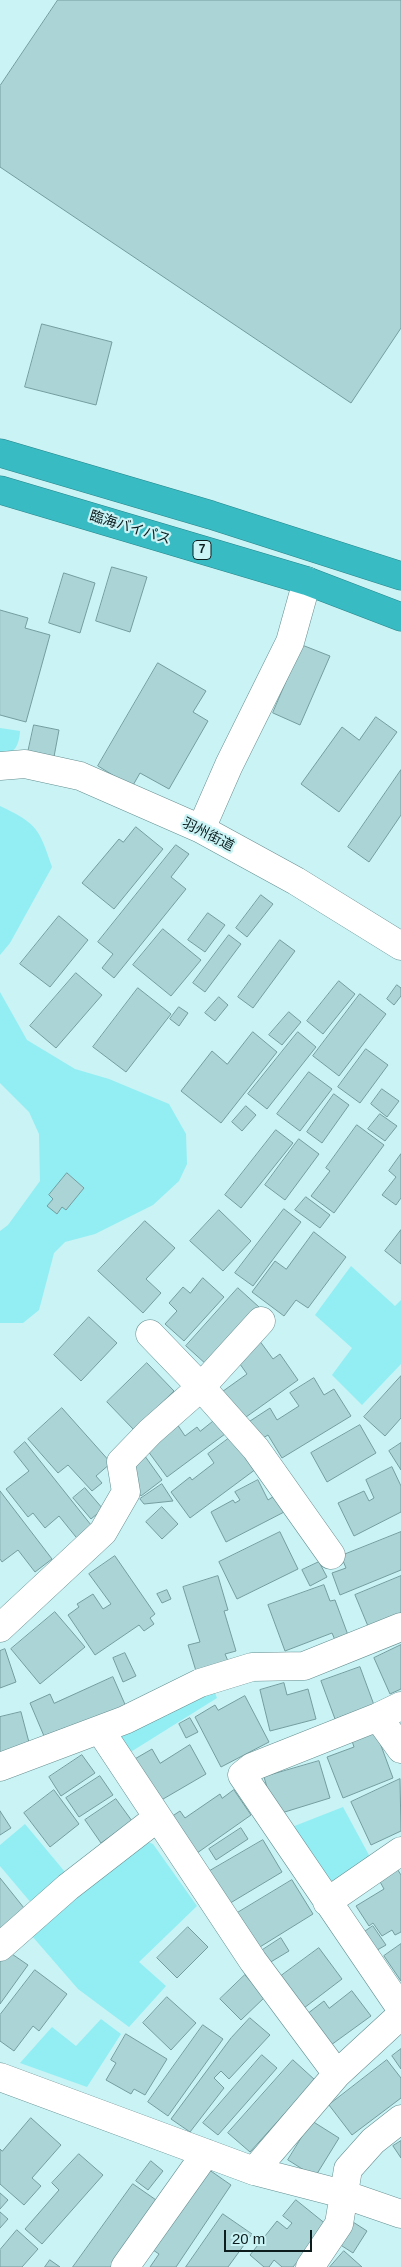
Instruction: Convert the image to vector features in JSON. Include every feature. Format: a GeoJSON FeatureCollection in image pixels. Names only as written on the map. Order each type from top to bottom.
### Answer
{"type":"FeatureCollection","features":[{"type":"Feature","properties":{"kind":"highway"},"geometry":{"type":"LineString","coordinates":[[0,453],[211,515],[401,576]]}},
{"type":"Feature","properties":{"kind":"highway","name":"臨海バイパス"},"geometry":{"type":"LineString","coordinates":[[0,490],[307,581],[401,616]]}},
{"type":"Feature","properties":{"kind":"street"},"geometry":{"type":"LineString","coordinates":[[201,830],[229,765],[290,642],[307,581]]}},
{"type":"Feature","properties":{"kind":"street","name":"羽州街道"},"geometry":{"type":"LineString","coordinates":[[0,766],[25,764],[80,776],[201,830],[296,882],[401,946]]}},
{"type":"Feature","properties":{"kind":"street"},"geometry":{"type":"LineString","coordinates":[[0,1628],[103,1532],[126,1492],[120,1462],[150,1432],[201,1387],[261,1321]]}},
{"type":"Feature","properties":{"kind":"street"},"geometry":{"type":"LineString","coordinates":[[150,1334],[201,1387],[256,1449],[331,1555]]}},
{"type":"Feature","properties":{"kind":"street"},"geometry":{"type":"LineString","coordinates":[[0,1767],[125,1720],[200,1683],[252,1667],[304,1666],[401,1627]]}},
{"type":"Feature","properties":{"kind":"street"},"geometry":{"type":"LineString","coordinates":[[401,1749],[390,1711],[252,1767],[242,1775],[401,2009]]}},
{"type":"Feature","properties":{"kind":"street"},"geometry":{"type":"LineString","coordinates":[[100,1730],[253,1961],[337,2074]]}},
{"type":"Feature","properties":{"kind":"street"},"geometry":{"type":"LineString","coordinates":[[0,1947],[68,1887],[157,1818]]}},
{"type":"Feature","properties":{"kind":"street"},"geometry":{"type":"LineString","coordinates":[[327,1902],[401,1851]]}},
{"type":"Feature","properties":{"kind":"street"},"geometry":{"type":"LineString","coordinates":[[254,2171],[337,2074],[401,2015]]}},
{"type":"Feature","properties":{"kind":"street"},"geometry":{"type":"LineString","coordinates":[[5,2088],[206,2153],[254,2171],[395,2206]]}},
{"type":"Feature","properties":{"kind":"street"},"geometry":{"type":"LineString","coordinates":[[310,2267],[339,2224],[348,2170],[374,2141],[401,2119]]}},
{"type":"Feature","properties":{"kind":"street"},"geometry":{"type":"LineString","coordinates":[[125,2267],[206,2153]]}},
{"type":"Feature","properties":{"kind":"shaded area"},"geometry":{"type":"Polygon","coordinates":[[[0,728],[20,731],[19,741],[13,751],[0,757],[0,728]]]}},
{"type":"Feature","properties":{"kind":"shaded area"},"geometry":{"type":"Polygon","coordinates":[[[0,806],[30,823],[44,844],[52,867],[10,943],[0,955],[0,806]]]}},
{"type":"Feature","properties":{"kind":"shaded area"},"geometry":{"type":"Polygon","coordinates":[[[0,992],[27,1040],[75,1069],[109,1079],[169,1104],[186,1134],[187,1164],[179,1181],[153,1205],[95,1234],[65,1242],[54,1253],[39,1310],[23,1323],[0,1323],[0,1231],[8,1225],[40,1181],[39,1134],[29,1112],[0,1083],[0,992]]]}},
{"type":"Feature","properties":{"kind":"shaded area"},"geometry":{"type":"Polygon","coordinates":[[[351,1266],[395,1306],[401,1300],[401,1364],[362,1405],[332,1375],[352,1348],[315,1315],[351,1266]]]}},
{"type":"Feature","properties":{"kind":"shaded area"},"geometry":{"type":"Polygon","coordinates":[[[213,1688],[217,1698],[129,1753],[119,1735],[213,1688]]]}},
{"type":"Feature","properties":{"kind":"shaded area"},"geometry":{"type":"Polygon","coordinates":[[[343,1807],[370,1857],[327,1887],[292,1827],[343,1807]]]}},
{"type":"Feature","properties":{"kind":"shaded area"},"geometry":{"type":"Polygon","coordinates":[[[25,1824],[65,1872],[32,1904],[0,1866],[0,1845],[25,1824]]]}},
{"type":"Feature","properties":{"kind":"shaded area"},"geometry":{"type":"Polygon","coordinates":[[[146,1841],[153,1844],[197,1906],[139,1962],[166,1986],[129,2027],[78,1989],[32,1936],[70,1895],[146,1841]]]}},
{"type":"Feature","properties":{"kind":"shaded area"},"geometry":{"type":"Polygon","coordinates":[[[101,2019],[121,2034],[87,2087],[20,2063],[52,2027],[76,2046],[101,2019]]]}},
{"type":"Feature","properties":{"kind":"building"},"geometry":{"type":"Polygon","coordinates":[[[58,0],[401,0],[401,328],[351,403],[0,167],[0,86],[58,0]]]}},
{"type":"Feature","properties":{"kind":"building"},"geometry":{"type":"Polygon","coordinates":[[[42,324],[112,342],[96,405],[25,387],[42,324]]]}},
{"type":"Feature","properties":{"kind":"building"},"geometry":{"type":"Polygon","coordinates":[[[112,567],[147,577],[130,632],[96,621],[112,567]]]}},
{"type":"Feature","properties":{"kind":"building"},"geometry":{"type":"Polygon","coordinates":[[[64,573],[95,583],[80,633],[49,623],[64,573]]]}},
{"type":"Feature","properties":{"kind":"building"},"geometry":{"type":"Polygon","coordinates":[[[0,610],[28,618],[25,628],[50,635],[26,722],[0,715],[0,610]]]}},
{"type":"Feature","properties":{"kind":"building"},"geometry":{"type":"Polygon","coordinates":[[[302,645],[330,656],[300,725],[273,713],[302,645]]]}},
{"type":"Feature","properties":{"kind":"building"},"geometry":{"type":"Polygon","coordinates":[[[158,663],[206,691],[193,712],[208,721],[169,789],[140,773],[132,787],[98,766],[158,663]]]}},
{"type":"Feature","properties":{"kind":"building"},"geometry":{"type":"Polygon","coordinates":[[[376,717],[397,732],[339,812],[301,784],[342,727],[359,740],[376,717]]]}},
{"type":"Feature","properties":{"kind":"building"},"geometry":{"type":"Polygon","coordinates":[[[34,725],[59,730],[53,762],[27,757],[34,725]]]}},
{"type":"Feature","properties":{"kind":"building"},"geometry":{"type":"Polygon","coordinates":[[[401,770],[401,815],[369,862],[348,847],[401,770]]]}},
{"type":"Feature","properties":{"kind":"building"},"geometry":{"type":"Polygon","coordinates":[[[136,827],[163,849],[114,909],[82,883],[119,839],[123,842],[136,827]]]}},
{"type":"Feature","properties":{"kind":"building"},"geometry":{"type":"Polygon","coordinates":[[[176,845],[189,854],[171,877],[186,889],[114,978],[102,968],[113,954],[98,942],[176,845]]]}},
{"type":"Feature","properties":{"kind":"building"},"geometry":{"type":"Polygon","coordinates":[[[261,895],[273,904],[247,937],[236,928],[261,895]]]}},
{"type":"Feature","properties":{"kind":"building"},"geometry":{"type":"Polygon","coordinates":[[[208,913],[225,925],[205,952],[188,940],[208,913]]]}},
{"type":"Feature","properties":{"kind":"building"},"geometry":{"type":"Polygon","coordinates":[[[59,916],[88,940],[50,987],[20,964],[59,916]]]}},
{"type":"Feature","properties":{"kind":"building"},"geometry":{"type":"Polygon","coordinates":[[[163,929],[201,960],[171,996],[133,965],[163,929]]]}},
{"type":"Feature","properties":{"kind":"building"},"geometry":{"type":"Polygon","coordinates":[[[229,935],[241,944],[205,992],[193,983],[229,935]]]}},
{"type":"Feature","properties":{"kind":"building"},"geometry":{"type":"Polygon","coordinates":[[[280,940],[295,951],[253,1008],[238,997],[280,940]]]}},
{"type":"Feature","properties":{"kind":"building"},"geometry":{"type":"Polygon","coordinates":[[[76,973],[102,995],[56,1048],[30,1026],[76,973]]]}},
{"type":"Feature","properties":{"kind":"building"},"geometry":{"type":"Polygon","coordinates":[[[339,981],[355,994],[323,1034],[307,1021],[339,981]]]}},
{"type":"Feature","properties":{"kind":"building"},"geometry":{"type":"Polygon","coordinates":[[[397,985],[401,988],[401,996],[394,1005],[387,999],[397,985]]]}},
{"type":"Feature","properties":{"kind":"building"},"geometry":{"type":"Polygon","coordinates":[[[138,988],[171,1014],[126,1072],[93,1047],[138,988]]]}},
{"type":"Feature","properties":{"kind":"building"},"geometry":{"type":"Polygon","coordinates":[[[360,994],[386,1014],[339,1076],[313,1056],[360,994]]]}},
{"type":"Feature","properties":{"kind":"building"},"geometry":{"type":"Polygon","coordinates":[[[219,997],[228,1005],[215,1021],[205,1013],[219,997]]]}},
{"type":"Feature","properties":{"kind":"building"},"geometry":{"type":"Polygon","coordinates":[[[179,1007],[188,1013],[179,1026],[170,1019],[179,1007]]]}},
{"type":"Feature","properties":{"kind":"building"},"geometry":{"type":"Polygon","coordinates":[[[289,1012],[301,1022],[282,1045],[269,1035],[289,1012]]]}},
{"type":"Feature","properties":{"kind":"building"},"geometry":{"type":"Polygon","coordinates":[[[253,1032],[277,1052],[221,1123],[181,1091],[212,1051],[227,1064],[253,1032]]]}},
{"type":"Feature","properties":{"kind":"building"},"geometry":{"type":"Polygon","coordinates":[[[298,1032],[316,1047],[267,1109],[248,1094],[298,1032]]]}},
{"type":"Feature","properties":{"kind":"building"},"geometry":{"type":"Polygon","coordinates":[[[366,1049],[388,1065],[360,1103],[338,1087],[366,1049]]]}},
{"type":"Feature","properties":{"kind":"building"},"geometry":{"type":"Polygon","coordinates":[[[309,1072],[332,1089],[300,1131],[277,1114],[309,1072]]]}},
{"type":"Feature","properties":{"kind":"building"},"geometry":{"type":"Polygon","coordinates":[[[382,1089],[399,1101],[387,1117],[371,1104],[382,1089]]]}},
{"type":"Feature","properties":{"kind":"building"},"geometry":{"type":"Polygon","coordinates":[[[334,1094],[349,1105],[322,1143],[307,1132],[334,1094]]]}},
{"type":"Feature","properties":{"kind":"building"},"geometry":{"type":"Polygon","coordinates":[[[246,1106],[256,1115],[242,1131],[232,1122],[246,1106]]]}},
{"type":"Feature","properties":{"kind":"building"},"geometry":{"type":"Polygon","coordinates":[[[380,1114],[397,1126],[385,1141],[368,1129],[380,1114]]]}},
{"type":"Feature","properties":{"kind":"building"},"geometry":{"type":"Polygon","coordinates":[[[357,1125],[384,1145],[334,1213],[311,1196],[330,1171],[326,1168],[357,1125]]]}},
{"type":"Feature","properties":{"kind":"building"},"geometry":{"type":"Polygon","coordinates":[[[276,1130],[293,1143],[241,1208],[225,1195],[276,1130]]]}},
{"type":"Feature","properties":{"kind":"building"},"geometry":{"type":"Polygon","coordinates":[[[299,1139],[319,1154],[285,1200],[265,1185],[299,1139]]]}},
{"type":"Feature","properties":{"kind":"building"},"geometry":{"type":"Polygon","coordinates":[[[401,1154],[401,1198],[396,1205],[382,1195],[396,1177],[389,1171],[401,1154]]]}},
{"type":"Feature","properties":{"kind":"building"},"geometry":{"type":"Polygon","coordinates":[[[67,1173],[84,1188],[66,1210],[62,1207],[57,1214],[47,1206],[53,1199],[49,1195],[67,1173]]]}},
{"type":"Feature","properties":{"kind":"building"},"geometry":{"type":"Polygon","coordinates":[[[306,1197],[330,1215],[320,1228],[295,1210],[306,1197]]]}},
{"type":"Feature","properties":{"kind":"building"},"geometry":{"type":"Polygon","coordinates":[[[284,1209],[301,1222],[253,1286],[235,1273],[284,1209]]]}},
{"type":"Feature","properties":{"kind":"building"},"geometry":{"type":"Polygon","coordinates":[[[219,1210],[251,1241],[223,1271],[190,1241],[219,1210]]]}},
{"type":"Feature","properties":{"kind":"building"},"geometry":{"type":"Polygon","coordinates":[[[145,1221],[175,1248],[146,1279],[161,1293],[143,1313],[98,1271],[145,1221]]]}},
{"type":"Feature","properties":{"kind":"building"},"geometry":{"type":"Polygon","coordinates":[[[401,1230],[401,1264],[385,1251],[401,1230]]]}},
{"type":"Feature","properties":{"kind":"building"},"geometry":{"type":"Polygon","coordinates":[[[314,1232],[346,1257],[308,1308],[296,1300],[284,1316],[252,1292],[275,1261],[286,1269],[314,1232]]]}},
{"type":"Feature","properties":{"kind":"building"},"geometry":{"type":"Polygon","coordinates":[[[203,1278],[224,1297],[184,1341],[165,1324],[177,1311],[169,1303],[183,1287],[190,1293],[203,1278]]]}},
{"type":"Feature","properties":{"kind":"building"},"geometry":{"type":"Polygon","coordinates":[[[238,1288],[259,1307],[207,1365],[186,1346],[238,1288]]]}},
{"type":"Feature","properties":{"kind":"building"},"geometry":{"type":"Polygon","coordinates":[[[89,1317],[117,1343],[81,1381],[54,1355],[89,1317]]]}},
{"type":"Feature","properties":{"kind":"building"},"geometry":{"type":"Polygon","coordinates":[[[259,1340],[273,1359],[280,1354],[298,1380],[239,1422],[219,1394],[247,1374],[235,1357],[259,1340]]]}},
{"type":"Feature","properties":{"kind":"building"},"geometry":{"type":"Polygon","coordinates":[[[147,1363],[174,1391],[134,1430],[107,1402],[147,1363]]]}},
{"type":"Feature","properties":{"kind":"building"},"geometry":{"type":"Polygon","coordinates":[[[401,1376],[401,1418],[385,1436],[364,1417],[401,1376]]]}},
{"type":"Feature","properties":{"kind":"building"},"geometry":{"type":"Polygon","coordinates":[[[314,1378],[324,1395],[334,1389],[351,1416],[282,1458],[268,1435],[258,1441],[247,1423],[270,1408],[277,1420],[299,1406],[290,1393],[314,1378]]]}},
{"type":"Feature","properties":{"kind":"building"},"geometry":{"type":"Polygon","coordinates":[[[62,1408],[111,1463],[96,1476],[102,1483],[92,1491],[68,1465],[58,1473],[28,1439],[62,1408]]]}},
{"type":"Feature","properties":{"kind":"building"},"geometry":{"type":"Polygon","coordinates":[[[215,1420],[225,1434],[167,1477],[145,1447],[177,1424],[185,1436],[197,1427],[200,1431],[215,1420]]]}},
{"type":"Feature","properties":{"kind":"building"},"geometry":{"type":"Polygon","coordinates":[[[360,1425],[376,1453],[327,1482],[311,1453],[360,1425]]]}},
{"type":"Feature","properties":{"kind":"building"},"geometry":{"type":"Polygon","coordinates":[[[232,1436],[256,1469],[190,1518],[171,1492],[190,1477],[192,1480],[214,1463],[208,1454],[232,1436]]]}},
{"type":"Feature","properties":{"kind":"building"},"geometry":{"type":"Polygon","coordinates":[[[25,1442],[95,1530],[80,1542],[59,1516],[45,1528],[33,1513],[28,1517],[6,1489],[29,1471],[14,1452],[25,1442]]]}},
{"type":"Feature","properties":{"kind":"building"},"geometry":{"type":"Polygon","coordinates":[[[401,1443],[401,1470],[389,1451],[401,1443]]]}},
{"type":"Feature","properties":{"kind":"building"},"geometry":{"type":"Polygon","coordinates":[[[142,1452],[162,1480],[141,1496],[129,1479],[142,1452]]]}},
{"type":"Feature","properties":{"kind":"building"},"geometry":{"type":"Polygon","coordinates":[[[392,1467],[401,1486],[401,1512],[354,1536],[338,1503],[364,1491],[369,1501],[374,1498],[366,1480],[392,1467]]]}},
{"type":"Feature","properties":{"kind":"building"},"geometry":{"type":"Polygon","coordinates":[[[258,1480],[268,1500],[279,1493],[288,1510],[226,1542],[211,1512],[233,1500],[235,1503],[240,1500],[235,1492],[258,1480]]]}},
{"type":"Feature","properties":{"kind":"building"},"geometry":{"type":"Polygon","coordinates":[[[162,1484],[173,1501],[144,1504],[140,1499],[162,1484]]]}},
{"type":"Feature","properties":{"kind":"building"},"geometry":{"type":"Polygon","coordinates":[[[85,1488],[103,1509],[91,1519],[73,1498],[85,1488]]]}},
{"type":"Feature","properties":{"kind":"building"},"geometry":{"type":"Polygon","coordinates":[[[0,1491],[52,1559],[35,1572],[18,1550],[2,1562],[0,1559],[0,1491]]]}},
{"type":"Feature","properties":{"kind":"building"},"geometry":{"type":"Polygon","coordinates":[[[162,1507],[178,1524],[162,1539],[146,1522],[162,1507]]]}},
{"type":"Feature","properties":{"kind":"building"},"geometry":{"type":"Polygon","coordinates":[[[280,1532],[298,1569],[237,1599],[219,1562],[280,1532]]]}},
{"type":"Feature","properties":{"kind":"building"},"geometry":{"type":"Polygon","coordinates":[[[401,1532],[401,1570],[340,1595],[332,1573],[346,1568],[341,1556],[401,1532]]]}},
{"type":"Feature","properties":{"kind":"building"},"geometry":{"type":"Polygon","coordinates":[[[115,1556],[155,1614],[150,1618],[154,1624],[144,1631],[139,1625],[95,1655],[68,1615],[79,1607],[77,1604],[93,1594],[103,1609],[111,1604],[89,1574],[115,1556]]]}},
{"type":"Feature","properties":{"kind":"building"},"geometry":{"type":"Polygon","coordinates":[[[319,1562],[327,1577],[310,1586],[302,1570],[319,1562]]]}},
{"type":"Feature","properties":{"kind":"building"},"geometry":{"type":"Polygon","coordinates":[[[218,1576],[228,1610],[224,1611],[236,1651],[225,1654],[228,1661],[196,1671],[188,1645],[200,1642],[183,1587],[218,1576]]]}},
{"type":"Feature","properties":{"kind":"building"},"geometry":{"type":"Polygon","coordinates":[[[401,1576],[401,1618],[370,1631],[355,1595],[401,1576]]]}},
{"type":"Feature","properties":{"kind":"building"},"geometry":{"type":"Polygon","coordinates":[[[324,1585],[330,1601],[335,1600],[348,1635],[335,1640],[332,1633],[285,1651],[268,1605],[324,1585]]]}},
{"type":"Feature","properties":{"kind":"building"},"geometry":{"type":"Polygon","coordinates":[[[167,1590],[171,1599],[162,1603],[157,1594],[167,1590]]]}},
{"type":"Feature","properties":{"kind":"building"},"geometry":{"type":"Polygon","coordinates":[[[55,1612],[85,1647],[40,1684],[11,1649],[55,1612]]]}},
{"type":"Feature","properties":{"kind":"building"},"geometry":{"type":"Polygon","coordinates":[[[401,1645],[401,1689],[390,1694],[374,1658],[401,1645]]]}},
{"type":"Feature","properties":{"kind":"building"},"geometry":{"type":"Polygon","coordinates":[[[5,1649],[16,1682],[0,1688],[0,1651],[5,1649]]]}},
{"type":"Feature","properties":{"kind":"building"},"geometry":{"type":"Polygon","coordinates":[[[125,1653],[136,1676],[123,1682],[113,1658],[125,1653]]]}},
{"type":"Feature","properties":{"kind":"building"},"geometry":{"type":"Polygon","coordinates":[[[360,1667],[374,1705],[335,1719],[321,1681],[360,1667]]]}},
{"type":"Feature","properties":{"kind":"building"},"geometry":{"type":"Polygon","coordinates":[[[113,1677],[127,1709],[68,1734],[65,1728],[44,1736],[30,1703],[50,1694],[54,1703],[113,1677]]]}},
{"type":"Feature","properties":{"kind":"building"},"geometry":{"type":"Polygon","coordinates":[[[284,1683],[287,1695],[308,1689],[316,1719],[270,1731],[260,1690],[284,1683]]]}},
{"type":"Feature","properties":{"kind":"building"},"geometry":{"type":"Polygon","coordinates":[[[245,1696],[269,1742],[221,1767],[195,1717],[215,1705],[218,1710],[245,1696]]]}},
{"type":"Feature","properties":{"kind":"building"},"geometry":{"type":"Polygon","coordinates":[[[21,1712],[31,1750],[0,1757],[0,1717],[21,1712]]]}},
{"type":"Feature","properties":{"kind":"building"},"geometry":{"type":"Polygon","coordinates":[[[190,1718],[198,1732],[186,1738],[179,1724],[190,1718]]]}},
{"type":"Feature","properties":{"kind":"building"},"geometry":{"type":"Polygon","coordinates":[[[376,1732],[393,1778],[343,1798],[327,1757],[354,1747],[352,1741],[376,1732]]]}},
{"type":"Feature","properties":{"kind":"building"},"geometry":{"type":"Polygon","coordinates":[[[190,1745],[206,1774],[158,1802],[133,1760],[152,1749],[160,1763],[190,1745]]]}},
{"type":"Feature","properties":{"kind":"building"},"geometry":{"type":"Polygon","coordinates":[[[82,1755],[95,1773],[61,1796],[49,1777],[82,1755]]]}},
{"type":"Feature","properties":{"kind":"building"},"geometry":{"type":"Polygon","coordinates":[[[319,1761],[330,1798],[275,1815],[264,1777],[319,1761]]]}},
{"type":"Feature","properties":{"kind":"building"},"geometry":{"type":"Polygon","coordinates":[[[100,1776],[113,1795],[79,1817],[66,1798],[100,1776]]]}},
{"type":"Feature","properties":{"kind":"building"},"geometry":{"type":"Polygon","coordinates":[[[400,1779],[401,1831],[371,1845],[351,1802],[400,1779]]]}},
{"type":"Feature","properties":{"kind":"building"},"geometry":{"type":"Polygon","coordinates":[[[54,1790],[79,1824],[50,1847],[24,1813],[54,1790]]]}},
{"type":"Feature","properties":{"kind":"building"},"geometry":{"type":"Polygon","coordinates":[[[234,1790],[251,1815],[190,1858],[165,1821],[180,1811],[185,1818],[220,1794],[222,1798],[234,1790]]]}},
{"type":"Feature","properties":{"kind":"building"},"geometry":{"type":"Polygon","coordinates":[[[116,1799],[132,1821],[101,1843],[85,1820],[116,1799]]]}},
{"type":"Feature","properties":{"kind":"building"},"geometry":{"type":"Polygon","coordinates":[[[0,1811],[11,1828],[0,1835],[0,1811]]]}},
{"type":"Feature","properties":{"kind":"building"},"geometry":{"type":"Polygon","coordinates":[[[241,1828],[248,1839],[216,1860],[209,1849],[241,1828]]]}},
{"type":"Feature","properties":{"kind":"building"},"geometry":{"type":"Polygon","coordinates":[[[263,1840],[282,1872],[227,1905],[208,1872],[263,1840]]]}},
{"type":"Feature","properties":{"kind":"building"},"geometry":{"type":"Polygon","coordinates":[[[396,1867],[401,1875],[401,1932],[395,1935],[392,1930],[382,1936],[373,1923],[369,1926],[356,1906],[384,1889],[378,1878],[396,1867]]]}},
{"type":"Feature","properties":{"kind":"building"},"geometry":{"type":"Polygon","coordinates":[[[0,1878],[28,1913],[0,1936],[0,1878]]]}},
{"type":"Feature","properties":{"kind":"building"},"geometry":{"type":"Polygon","coordinates":[[[292,1880],[313,1914],[255,1950],[234,1915],[292,1880]]]}},
{"type":"Feature","properties":{"kind":"building"},"geometry":{"type":"Polygon","coordinates":[[[373,1926],[386,1945],[372,1953],[360,1935],[373,1926]]]}},
{"type":"Feature","properties":{"kind":"building"},"geometry":{"type":"Polygon","coordinates":[[[188,1927],[208,1947],[177,1978],[157,1958],[188,1927]]]}},
{"type":"Feature","properties":{"kind":"building"},"geometry":{"type":"Polygon","coordinates":[[[281,1938],[289,1951],[269,1963],[261,1951],[281,1938]]]}},
{"type":"Feature","properties":{"kind":"building"},"geometry":{"type":"Polygon","coordinates":[[[401,1944],[401,1981],[384,1956],[401,1944]]]}},
{"type":"Feature","properties":{"kind":"building"},"geometry":{"type":"Polygon","coordinates":[[[319,1948],[342,1979],[304,2008],[281,1976],[319,1948]]]}},
{"type":"Feature","properties":{"kind":"building"},"geometry":{"type":"Polygon","coordinates":[[[9,1952],[28,1965],[0,2004],[0,1959],[9,1952]]]}},
{"type":"Feature","properties":{"kind":"building"},"geometry":{"type":"Polygon","coordinates":[[[35,1970],[67,1994],[39,2031],[33,2026],[14,2051],[0,2041],[0,2015],[35,1970]]]}},
{"type":"Feature","properties":{"kind":"building"},"geometry":{"type":"Polygon","coordinates":[[[245,1975],[265,1997],[241,2020],[220,1999],[245,1975]]]}},
{"type":"Feature","properties":{"kind":"building"},"geometry":{"type":"Polygon","coordinates":[[[352,1991],[371,2016],[331,2045],[307,2014],[324,2001],[329,2008],[352,1991]]]}},
{"type":"Feature","properties":{"kind":"building"},"geometry":{"type":"Polygon","coordinates":[[[167,1997],[196,2023],[171,2050],[143,2023],[167,1997]]]}},
{"type":"Feature","properties":{"kind":"building"},"geometry":{"type":"Polygon","coordinates":[[[250,2018],[270,2035],[229,2079],[221,2071],[214,2078],[224,2088],[190,2132],[171,2119],[231,2038],[250,2018]]]}},
{"type":"Feature","properties":{"kind":"building"},"geometry":{"type":"Polygon","coordinates":[[[203,2025],[223,2039],[168,2116],[148,2102],[203,2025]]]}},
{"type":"Feature","properties":{"kind":"building"},"geometry":{"type":"Polygon","coordinates":[[[126,2034],[167,2059],[145,2095],[134,2089],[131,2094],[106,2080],[116,2063],[111,2060],[126,2034]]]}},
{"type":"Feature","properties":{"kind":"building"},"geometry":{"type":"Polygon","coordinates":[[[401,2049],[401,2069],[392,2056],[401,2049]]]}},
{"type":"Feature","properties":{"kind":"building"},"geometry":{"type":"Polygon","coordinates":[[[262,2055],[277,2068],[218,2135],[203,2123],[262,2055]]]}},
{"type":"Feature","properties":{"kind":"building"},"geometry":{"type":"Polygon","coordinates":[[[293,2060],[315,2080],[250,2152],[228,2133],[293,2060]]]}},
{"type":"Feature","properties":{"kind":"building"},"geometry":{"type":"Polygon","coordinates":[[[387,2060],[401,2078],[401,2098],[352,2135],[329,2105],[387,2060]]]}},
{"type":"Feature","properties":{"kind":"building"},"geometry":{"type":"Polygon","coordinates":[[[31,2118],[61,2145],[32,2178],[41,2186],[24,2205],[0,2184],[0,2149],[2,2151],[31,2118]]]}},
{"type":"Feature","properties":{"kind":"building"},"geometry":{"type":"Polygon","coordinates":[[[312,2121],[339,2138],[315,2177],[288,2160],[312,2121]]]}},
{"type":"Feature","properties":{"kind":"building"},"geometry":{"type":"Polygon","coordinates":[[[401,2141],[401,2158],[393,2146],[401,2141]]]}},
{"type":"Feature","properties":{"kind":"building"},"geometry":{"type":"Polygon","coordinates":[[[79,2154],[103,2175],[42,2244],[25,2229],[59,2190],[52,2183],[79,2154]]]}},
{"type":"Feature","properties":{"kind":"building"},"geometry":{"type":"Polygon","coordinates":[[[151,2161],[163,2171],[148,2190],[136,2181],[151,2161]]]}},
{"type":"Feature","properties":{"kind":"building"},"geometry":{"type":"Polygon","coordinates":[[[205,2167],[231,2185],[176,2267],[150,2267],[159,2254],[150,2248],[205,2167]]]}},
{"type":"Feature","properties":{"kind":"building"},"geometry":{"type":"Polygon","coordinates":[[[133,2184],[159,2202],[113,2267],[73,2267],[133,2184]]]}},
{"type":"Feature","properties":{"kind":"building"},"geometry":{"type":"Polygon","coordinates":[[[0,2193],[8,2200],[0,2209],[0,2193]]]}},
{"type":"Feature","properties":{"kind":"building"},"geometry":{"type":"Polygon","coordinates":[[[296,2200],[327,2225],[293,2267],[282,2267],[274,2260],[269,2267],[264,2267],[250,2255],[277,2221],[287,2229],[292,2223],[283,2216],[296,2200]]]}},
{"type":"Feature","properties":{"kind":"building"},"geometry":{"type":"Polygon","coordinates":[[[0,2212],[8,2219],[0,2228],[0,2212]]]}},
{"type":"Feature","properties":{"kind":"building"},"geometry":{"type":"Polygon","coordinates":[[[223,2214],[252,2234],[228,2267],[186,2267],[223,2214]]]}},
{"type":"Feature","properties":{"kind":"building"},"geometry":{"type":"Polygon","coordinates":[[[353,2222],[367,2231],[353,2253],[339,2244],[353,2222]]]}},
{"type":"Feature","properties":{"kind":"building"},"geometry":{"type":"Polygon","coordinates":[[[17,2230],[38,2249],[22,2267],[0,2267],[0,2250],[17,2230]]]}},
{"type":"Feature","properties":{"kind":"building"},"geometry":{"type":"Polygon","coordinates":[[[344,2251],[362,2267],[330,2267],[344,2251]]]}},
{"type":"Feature","properties":{"kind":"building"},"geometry":{"type":"Polygon","coordinates":[[[50,2260],[60,2267],[45,2267],[50,2260]]]}}]}
